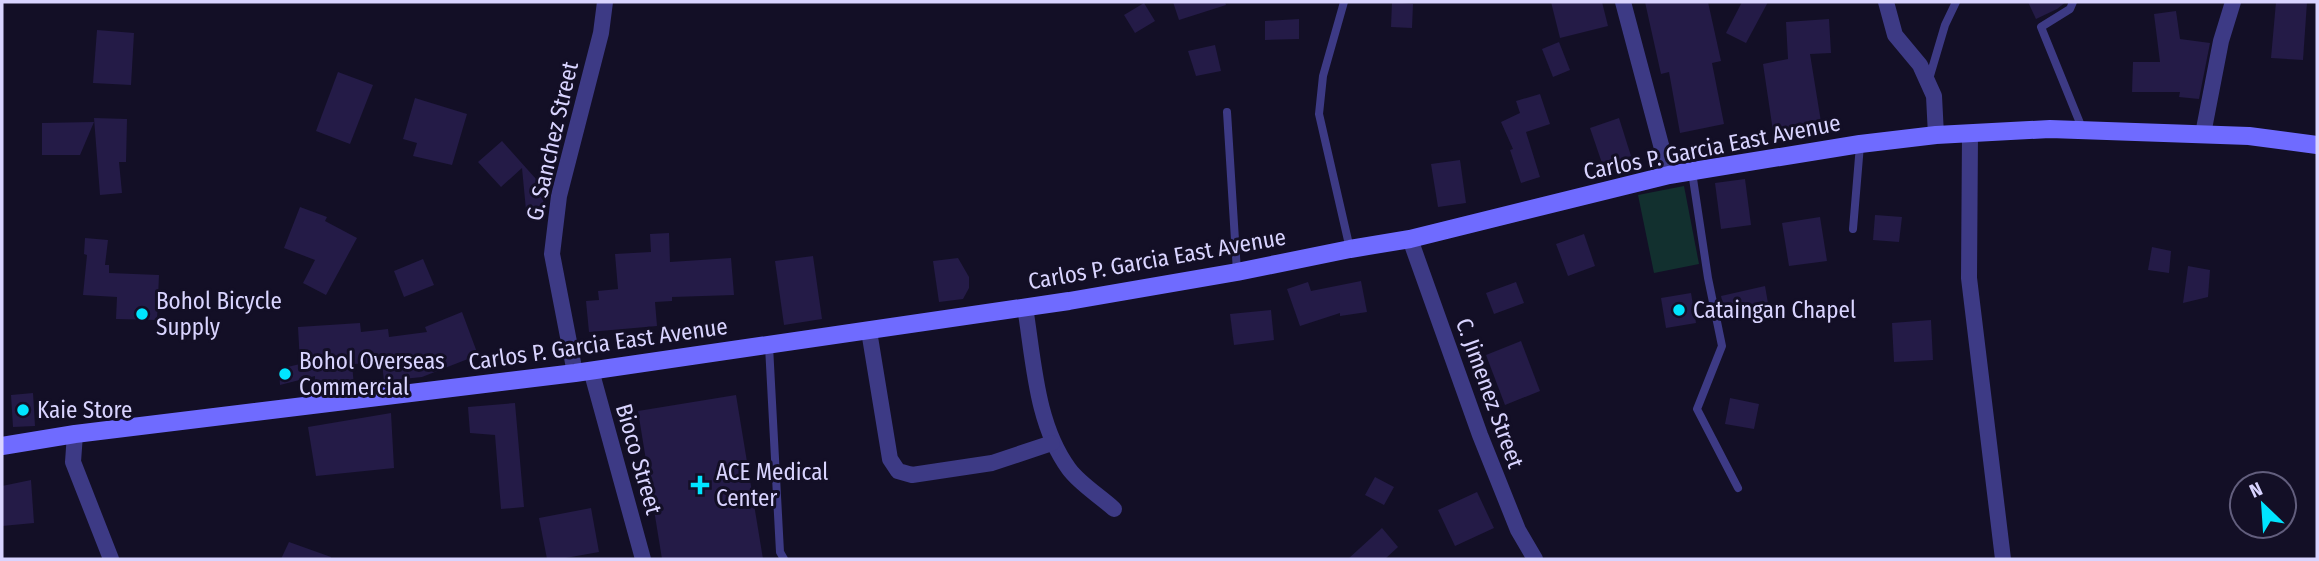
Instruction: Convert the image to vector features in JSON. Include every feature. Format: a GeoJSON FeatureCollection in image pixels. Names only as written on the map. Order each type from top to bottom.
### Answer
{"type":"FeatureCollection","features":[{"type":"Feature","properties":{"kind":"main road","name":"Carlos P. Garcia East Avenue"},"geometry":{"type":"LineString","coordinates":[[2,446],[75,434],[583,372],[1025,307],[1237,272],[1350,248],[1410,239],[1669,175],[1860,144],[1936,135],[2050,129],[2249,136],[2317,145]]}},
{"type":"Feature","properties":{"kind":"street","name":"G. Sanchez Street"},"geometry":{"type":"LineString","coordinates":[[583,372],[552,254],[559,196],[601,33],[605,2]]}},
{"type":"Feature","properties":{"kind":"street"},"geometry":{"type":"LineString","coordinates":[[1623,2],[1669,175]]}},
{"type":"Feature","properties":{"kind":"street"},"geometry":{"type":"LineString","coordinates":[[1885,2],[1895,35],[1920,65],[1934,96],[1936,135]]}},
{"type":"Feature","properties":{"kind":"street"},"geometry":{"type":"LineString","coordinates":[[2203,134],[2221,41],[2233,2]]}},
{"type":"Feature","properties":{"kind":"street"},"geometry":{"type":"LineString","coordinates":[[1970,134],[1969,278],[2003,559]]}},
{"type":"Feature","properties":{"kind":"street","name":"C. Jimenez Street"},"geometry":{"type":"LineString","coordinates":[[1410,239],[1480,435],[1518,530],[1535,559]]}},
{"type":"Feature","properties":{"kind":"street"},"geometry":{"type":"LineString","coordinates":[[1025,307],[1042,412],[1052,443],[1071,472],[1114,509]]}},
{"type":"Feature","properties":{"kind":"street"},"geometry":{"type":"LineString","coordinates":[[869,331],[890,459],[898,471],[912,475],[992,463],[1052,443]]}},
{"type":"Feature","properties":{"kind":"street","name":"Bioco Street"},"geometry":{"type":"LineString","coordinates":[[583,372],[643,559]]}},
{"type":"Feature","properties":{"kind":"street"},"geometry":{"type":"LineString","coordinates":[[75,434],[73,462],[111,559]]}},
{"type":"Feature","properties":{"kind":"lane"},"geometry":{"type":"LineString","coordinates":[[1344,2],[1323,75],[1319,114],[1350,248]]}},
{"type":"Feature","properties":{"kind":"lane"},"geometry":{"type":"LineString","coordinates":[[1928,82],[1945,25],[1956,2]]}},
{"type":"Feature","properties":{"kind":"lane"},"geometry":{"type":"LineString","coordinates":[[2073,2],[2070,9],[2041,27],[2083,131]]}},
{"type":"Feature","properties":{"kind":"lane"},"geometry":{"type":"LineString","coordinates":[[1227,112],[1237,272]]}},
{"type":"Feature","properties":{"kind":"lane"},"geometry":{"type":"LineString","coordinates":[[1853,229],[1860,144]]}},
{"type":"Feature","properties":{"kind":"lane"},"geometry":{"type":"LineString","coordinates":[[1692,172],[1708,278],[1723,346],[1698,410],[1738,488]]}},
{"type":"Feature","properties":{"kind":"lane"},"geometry":{"type":"LineString","coordinates":[[769,346],[780,552],[784,559]]}},
{"type":"Feature","properties":{"kind":"green space"},"geometry":{"type":"Polygon","coordinates":[[[1684,186],[1699,264],[1654,273],[1638,195],[1684,186]]]}},
{"type":"Feature","properties":{"kind":"building"},"geometry":{"type":"Polygon","coordinates":[[[1173,2],[1225,2],[1226,5],[1179,20],[1173,2]]]}},
{"type":"Feature","properties":{"kind":"building"},"geometry":{"type":"Polygon","coordinates":[[[1392,2],[1413,4],[1412,28],[1391,27],[1392,2]]]}},
{"type":"Feature","properties":{"kind":"building"},"geometry":{"type":"Polygon","coordinates":[[[1551,2],[1602,2],[1608,26],[1560,38],[1551,2]]]}},
{"type":"Feature","properties":{"kind":"building"},"geometry":{"type":"Polygon","coordinates":[[[1645,2],[1708,2],[1721,61],[1712,63],[1724,124],[1680,133],[1669,72],[1661,74],[1645,2]]]}},
{"type":"Feature","properties":{"kind":"building"},"geometry":{"type":"Polygon","coordinates":[[[1742,2],[1768,2],[1746,43],[1726,33],[1742,2]]]}},
{"type":"Feature","properties":{"kind":"building"},"geometry":{"type":"Polygon","coordinates":[[[2028,2],[2066,2],[2036,19],[2028,2]]]}},
{"type":"Feature","properties":{"kind":"building"},"geometry":{"type":"Polygon","coordinates":[[[2276,2],[2307,2],[2303,60],[2271,58],[2276,2]]]}},
{"type":"Feature","properties":{"kind":"building"},"geometry":{"type":"Polygon","coordinates":[[[1144,3],[1155,21],[1135,33],[1124,15],[1144,3]]]}},
{"type":"Feature","properties":{"kind":"building"},"geometry":{"type":"Polygon","coordinates":[[[2176,11],[2180,39],[2210,43],[2199,99],[2179,97],[2180,92],[2132,92],[2133,62],[2160,62],[2154,14],[2176,11]]]}},
{"type":"Feature","properties":{"kind":"building"},"geometry":{"type":"Polygon","coordinates":[[[1299,19],[1299,39],[1265,40],[1265,21],[1299,19]]]}},
{"type":"Feature","properties":{"kind":"building"},"geometry":{"type":"Polygon","coordinates":[[[1829,19],[1831,53],[1810,54],[1821,122],[1773,131],[1763,64],[1788,59],[1786,22],[1829,19]]]}},
{"type":"Feature","properties":{"kind":"building"},"geometry":{"type":"Polygon","coordinates":[[[97,30],[134,33],[131,85],[93,83],[97,30]]]}},
{"type":"Feature","properties":{"kind":"building"},"geometry":{"type":"Polygon","coordinates":[[[1559,42],[1570,70],[1553,77],[1542,49],[1559,42]]]}},
{"type":"Feature","properties":{"kind":"building"},"geometry":{"type":"Polygon","coordinates":[[[1215,45],[1221,71],[1196,76],[1188,51],[1215,45]]]}},
{"type":"Feature","properties":{"kind":"building"},"geometry":{"type":"Polygon","coordinates":[[[338,72],[373,85],[350,144],[316,131],[338,72]]]}},
{"type":"Feature","properties":{"kind":"building"},"geometry":{"type":"Polygon","coordinates":[[[1540,94],[1550,124],[1526,132],[1540,177],[1521,183],[1510,150],[1513,149],[1501,122],[1520,113],[1516,101],[1540,94]]]}},
{"type":"Feature","properties":{"kind":"building"},"geometry":{"type":"Polygon","coordinates":[[[415,98],[467,114],[452,165],[413,156],[417,143],[403,139],[415,98]]]}},
{"type":"Feature","properties":{"kind":"building"},"geometry":{"type":"Polygon","coordinates":[[[94,118],[127,119],[126,162],[119,162],[122,193],[100,195],[94,118]]]}},
{"type":"Feature","properties":{"kind":"building"},"geometry":{"type":"Polygon","coordinates":[[[1619,118],[1631,156],[1603,166],[1590,128],[1619,118]]]}},
{"type":"Feature","properties":{"kind":"building"},"geometry":{"type":"Polygon","coordinates":[[[94,122],[80,155],[42,155],[42,123],[94,122]]]}},
{"type":"Feature","properties":{"kind":"building"},"geometry":{"type":"Polygon","coordinates":[[[502,141],[536,179],[541,177],[544,209],[526,210],[522,168],[501,187],[478,162],[502,141]]]}},
{"type":"Feature","properties":{"kind":"building"},"geometry":{"type":"Polygon","coordinates":[[[1460,160],[1466,203],[1438,207],[1431,164],[1460,160]]]}},
{"type":"Feature","properties":{"kind":"building"},"geometry":{"type":"Polygon","coordinates":[[[1745,179],[1751,225],[1721,229],[1715,183],[1745,179]]]}},
{"type":"Feature","properties":{"kind":"building"},"geometry":{"type":"Polygon","coordinates":[[[300,207],[327,217],[325,221],[357,238],[326,295],[303,283],[315,260],[284,248],[300,207]]]}},
{"type":"Feature","properties":{"kind":"building"},"geometry":{"type":"Polygon","coordinates":[[[1875,215],[1902,217],[1899,242],[1873,240],[1875,215]]]}},
{"type":"Feature","properties":{"kind":"building"},"geometry":{"type":"Polygon","coordinates":[[[1820,217],[1827,261],[1789,266],[1782,223],[1820,217]]]}},
{"type":"Feature","properties":{"kind":"building"},"geometry":{"type":"Polygon","coordinates":[[[669,233],[670,262],[731,258],[734,295],[672,297],[672,301],[655,302],[657,326],[589,332],[586,301],[599,300],[598,291],[618,289],[615,254],[651,252],[650,234],[669,233]]]}},
{"type":"Feature","properties":{"kind":"building"},"geometry":{"type":"Polygon","coordinates":[[[1584,234],[1595,266],[1568,276],[1556,244],[1584,234]]]}},
{"type":"Feature","properties":{"kind":"building"},"geometry":{"type":"Polygon","coordinates":[[[85,238],[108,240],[105,265],[109,265],[109,273],[159,275],[157,320],[116,319],[117,297],[83,295],[87,255],[84,254],[85,238]]]}},
{"type":"Feature","properties":{"kind":"building"},"geometry":{"type":"Polygon","coordinates":[[[2152,247],[2171,251],[2169,273],[2148,270],[2152,247]]]}},
{"type":"Feature","properties":{"kind":"building"},"geometry":{"type":"Polygon","coordinates":[[[813,256],[822,319],[784,325],[775,261],[813,256]]]}},
{"type":"Feature","properties":{"kind":"building"},"geometry":{"type":"Polygon","coordinates":[[[958,258],[969,277],[969,288],[963,299],[939,302],[933,261],[958,258]]]}},
{"type":"Feature","properties":{"kind":"building"},"geometry":{"type":"Polygon","coordinates":[[[423,259],[434,285],[404,297],[394,271],[423,259]]]}},
{"type":"Feature","properties":{"kind":"building"},"geometry":{"type":"Polygon","coordinates":[[[2188,266],[2210,270],[2208,297],[2183,303],[2188,266]]]}},
{"type":"Feature","properties":{"kind":"building"},"geometry":{"type":"Polygon","coordinates":[[[1361,281],[1367,312],[1340,316],[1340,313],[1300,326],[1287,289],[1308,282],[1311,291],[1361,281]]]}},
{"type":"Feature","properties":{"kind":"building"},"geometry":{"type":"Polygon","coordinates":[[[1516,282],[1524,303],[1494,314],[1486,293],[1516,282]]]}},
{"type":"Feature","properties":{"kind":"building"},"geometry":{"type":"Polygon","coordinates":[[[1765,286],[1769,309],[1726,318],[1721,296],[1765,286]]]}},
{"type":"Feature","properties":{"kind":"building","name":"Cataingan Chapel"},"geometry":{"type":"Polygon","coordinates":[[[1691,293],[1696,323],[1666,328],[1661,298],[1691,293]]]}},
{"type":"Feature","properties":{"kind":"building"},"geometry":{"type":"Polygon","coordinates":[[[1271,310],[1274,340],[1234,345],[1230,314],[1271,310]]]}},
{"type":"Feature","properties":{"kind":"building"},"geometry":{"type":"Polygon","coordinates":[[[462,312],[478,355],[422,377],[384,381],[382,363],[352,364],[354,386],[315,388],[315,376],[280,385],[279,369],[300,364],[298,327],[360,323],[361,332],[388,329],[389,337],[427,332],[425,327],[462,312]]]}},
{"type":"Feature","properties":{"kind":"building"},"geometry":{"type":"Polygon","coordinates":[[[1931,320],[1933,360],[1894,362],[1892,323],[1931,320]]]}},
{"type":"Feature","properties":{"kind":"building"},"geometry":{"type":"Polygon","coordinates":[[[1521,341],[1540,391],[1505,405],[1486,355],[1521,341]]]}},
{"type":"Feature","properties":{"kind":"building"},"geometry":{"type":"Polygon","coordinates":[[[33,393],[35,426],[13,427],[11,395],[33,393]]]}},
{"type":"Feature","properties":{"kind":"building","name":"ACE Medical Center"},"geometry":{"type":"Polygon","coordinates":[[[736,395],[763,559],[662,559],[638,411],[736,395]]]}},
{"type":"Feature","properties":{"kind":"building"},"geometry":{"type":"Polygon","coordinates":[[[1730,398],[1759,404],[1754,429],[1725,424],[1730,398]]]}},
{"type":"Feature","properties":{"kind":"building"},"geometry":{"type":"Polygon","coordinates":[[[515,403],[524,507],[501,509],[495,435],[470,433],[468,407],[515,403]]]}},
{"type":"Feature","properties":{"kind":"building"},"geometry":{"type":"Polygon","coordinates":[[[391,413],[394,468],[316,476],[308,427],[391,413]]]}},
{"type":"Feature","properties":{"kind":"building"},"geometry":{"type":"Polygon","coordinates":[[[1375,477],[1394,487],[1384,505],[1365,495],[1375,477]]]}},
{"type":"Feature","properties":{"kind":"building"},"geometry":{"type":"Polygon","coordinates":[[[31,480],[34,523],[2,526],[2,486],[31,480]]]}},
{"type":"Feature","properties":{"kind":"building"},"geometry":{"type":"Polygon","coordinates":[[[1477,492],[1494,528],[1455,546],[1438,510],[1477,492]]]}},
{"type":"Feature","properties":{"kind":"building"},"geometry":{"type":"Polygon","coordinates":[[[591,508],[599,552],[547,559],[539,518],[591,508]]]}},
{"type":"Feature","properties":{"kind":"building"},"geometry":{"type":"Polygon","coordinates":[[[1382,528],[1398,547],[1385,559],[1348,559],[1382,528]]]}},
{"type":"Feature","properties":{"kind":"building"},"geometry":{"type":"Polygon","coordinates":[[[289,542],[331,557],[331,559],[281,559],[289,542]]]}},
{"type":"Feature","properties":{"kind":"place","name":"Cataingan Chapel"},"geometry":{"type":"Point","coordinates":[1679,310]}},
{"type":"Feature","properties":{"kind":"place","name":"Bohol Bicycle Supply"},"geometry":{"type":"Point","coordinates":[142,314]}},
{"type":"Feature","properties":{"kind":"place","name":"Bohol Overseas Commercial"},"geometry":{"type":"Point","coordinates":[285,374]}},
{"type":"Feature","properties":{"kind":"place","name":"Kaie Store"},"geometry":{"type":"Point","coordinates":[23,410]}},
{"type":"Feature","properties":{"kind":"place","name":"ACE Medical Center"},"geometry":{"type":"Point","coordinates":[700,485]}}]}
